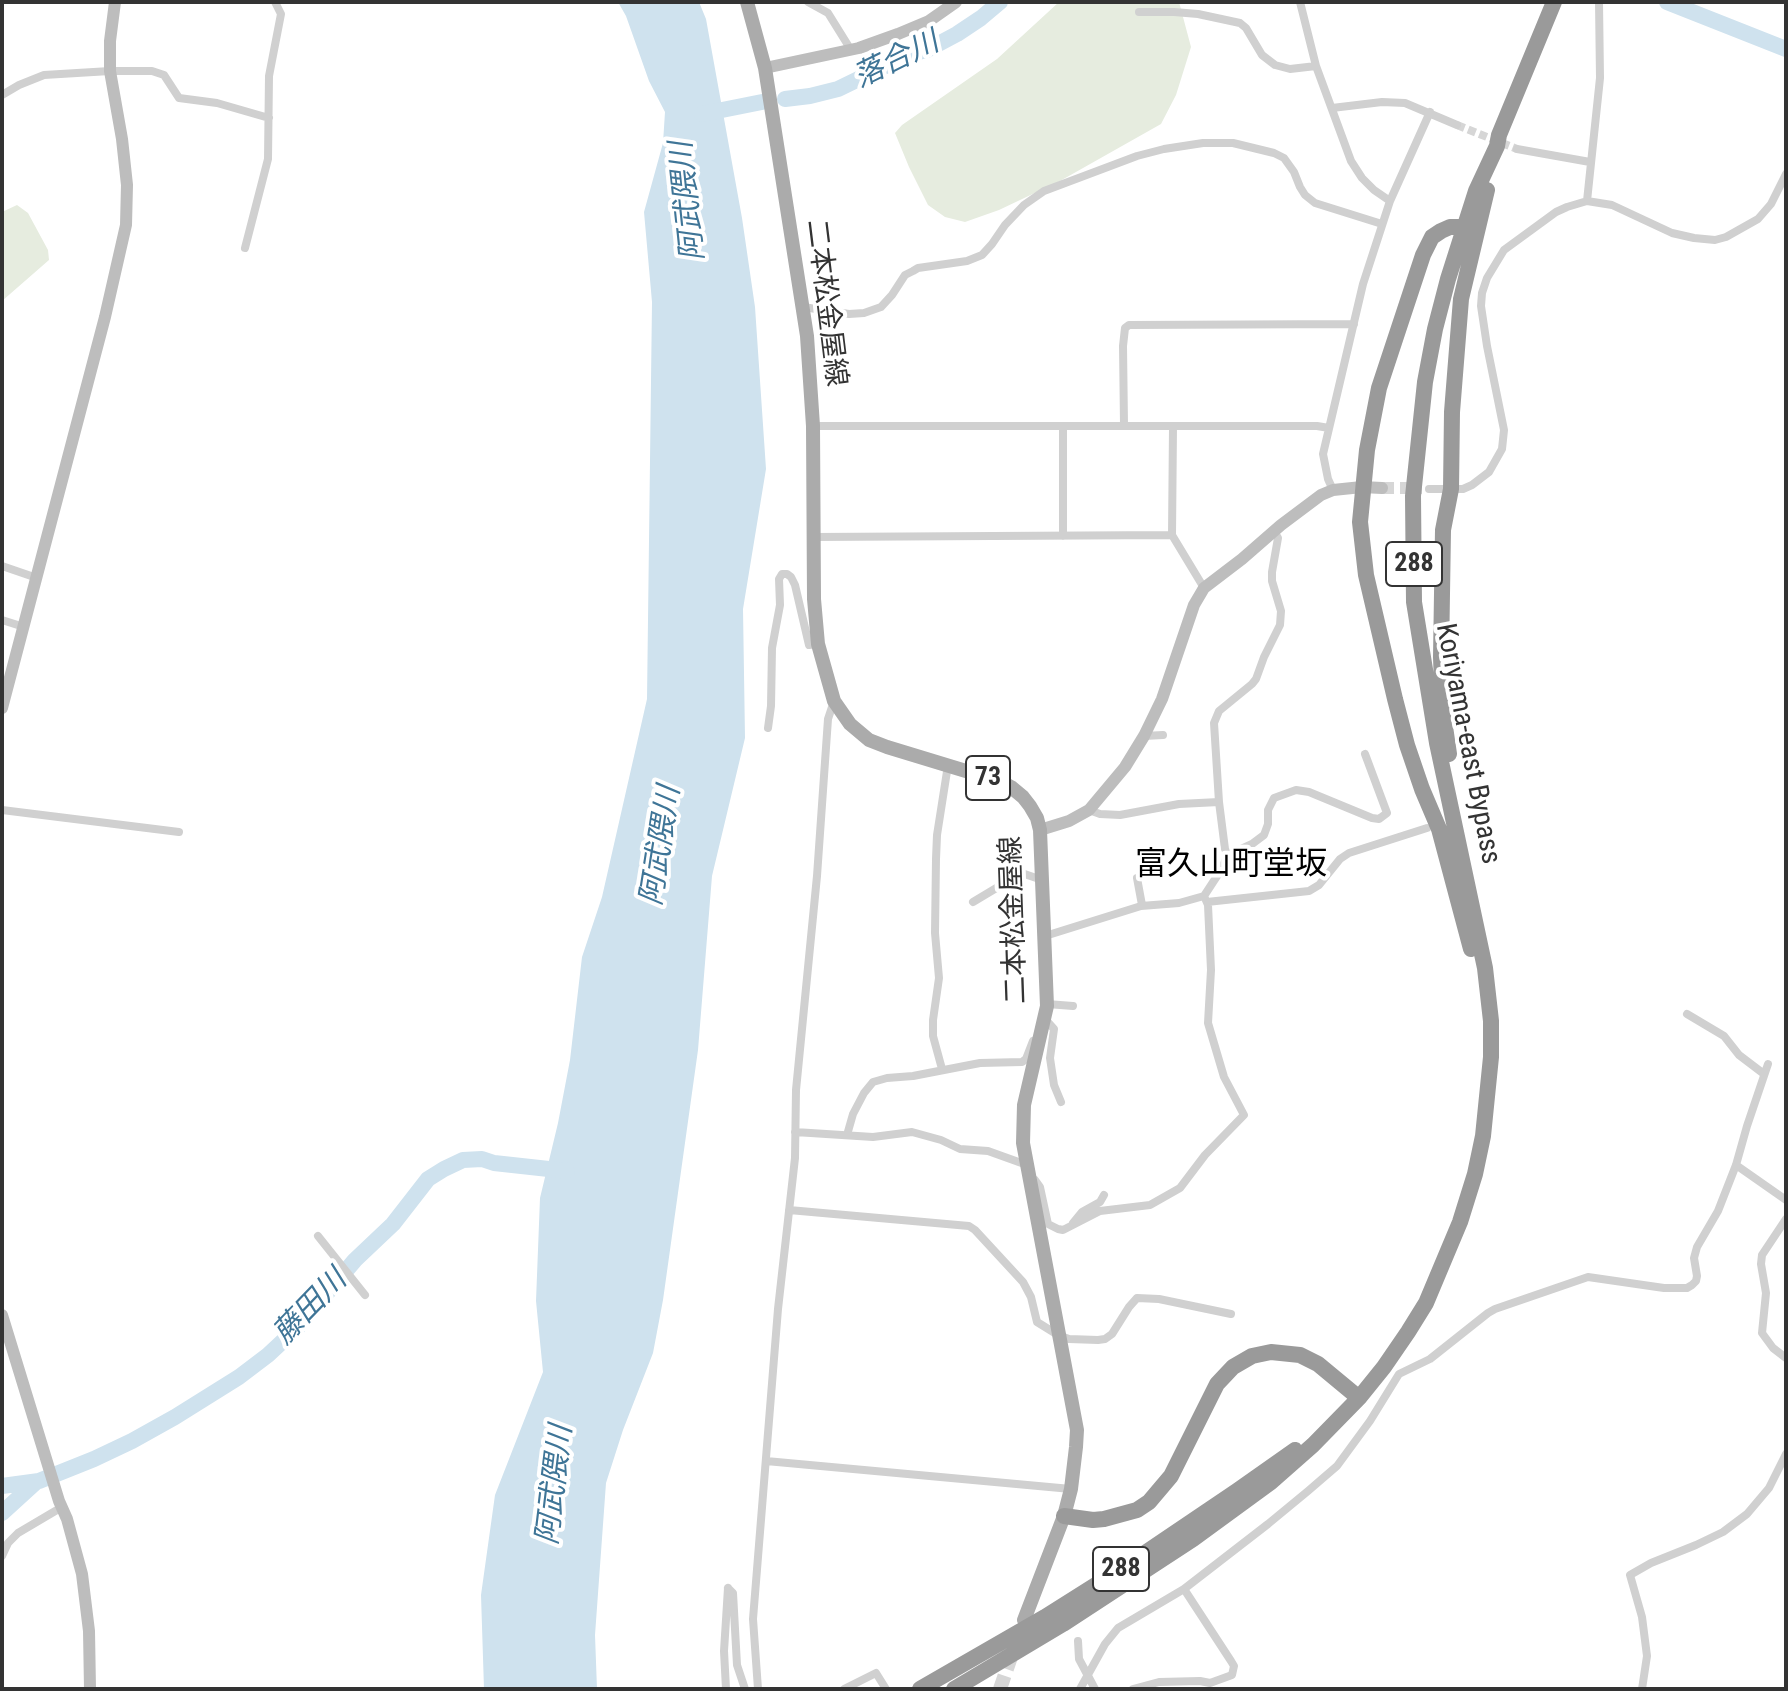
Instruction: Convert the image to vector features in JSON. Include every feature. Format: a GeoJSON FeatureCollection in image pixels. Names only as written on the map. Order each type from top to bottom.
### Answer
{"type":"FeatureCollection","features":[{"type":"Feature","properties":{"kind":"highway","name":"Koriyama-east Bypass"},"geometry":{"type":"LineString","coordinates":[[920,1689],[1045,1617],[1237,1491],[1314,1435],[1384,1367],[1426,1303],[1442,1270],[1469,1197],[1483,1136],[1491,1057],[1485,968],[1437,743],[1414,602],[1413,496],[1425,382],[1435,329],[1463,227],[1554,2]]}},
{"type":"Feature","properties":{"kind":"highway"},"geometry":{"type":"LineString","coordinates":[[1485,968],[1481,909],[1451,770],[1443,713],[1441,657],[1443,530],[1451,489],[1452,412],[1461,299],[1498,140]]}},
{"type":"Feature","properties":{"kind":"highway"},"geometry":{"type":"LineString","coordinates":[[1463,227],[1450,227],[1432,237],[1423,255],[1379,388],[1367,450],[1360,522],[1366,575],[1395,699],[1417,774],[1439,829],[1468,939],[1488,999]]}},
{"type":"Feature","properties":{"kind":"highway"},"geometry":{"type":"LineString","coordinates":[[1064,1516],[1104,1519],[1137,1510],[1149,1502],[1171,1476],[1217,1384],[1233,1367],[1252,1356],[1271,1352],[1300,1355],[1318,1364],[1356,1395]]}},
{"type":"Feature","properties":{"kind":"highway","name":"Koriyama-east Bypass"},"geometry":{"type":"LineString","coordinates":[[954,1689],[1063,1624],[1193,1539],[1283,1472],[1313,1445],[1356,1395]]}},
{"type":"Feature","properties":{"kind":"main road","name":"二本松金屋線"},"geometry":{"type":"LineString","coordinates":[[747,2],[765,68],[807,336],[813,426],[814,599],[818,644],[834,701],[850,724],[869,740],[1011,787],[1030,806],[1040,830],[1045,936],[1044,1018],[1024,1105],[1023,1143],[1077,1430],[1071,1489],[1064,1516],[1024,1620]]}},
{"type":"Feature","properties":{"kind":"street"},"geometry":{"type":"LineString","coordinates":[[2,704],[112,290],[126,225],[127,185],[110,71],[115,2]]}},
{"type":"Feature","properties":{"kind":"street"},"geometry":{"type":"LineString","coordinates":[[245,248],[268,159],[269,76],[281,14],[275,2]]}},
{"type":"Feature","properties":{"kind":"street"},"geometry":{"type":"LineString","coordinates":[[808,2],[828,13],[851,50]]}},
{"type":"Feature","properties":{"kind":"street"},"geometry":{"type":"LineString","coordinates":[[765,68],[851,50],[898,34],[929,21],[956,2]]}},
{"type":"Feature","properties":{"kind":"street"},"geometry":{"type":"LineString","coordinates":[[1142,2],[1143,12],[1198,14],[1240,23],[1262,55],[1275,65],[1290,69],[1316,66]]}},
{"type":"Feature","properties":{"kind":"street"},"geometry":{"type":"LineString","coordinates":[[1300,2],[1316,66],[1342,140],[1357,172],[1390,201]]}},
{"type":"Feature","properties":{"kind":"street"},"geometry":{"type":"LineString","coordinates":[[1587,201],[1600,78],[1599,2]]}},
{"type":"Feature","properties":{"kind":"street"},"geometry":{"type":"LineString","coordinates":[[2,95],[44,75],[158,72],[166,78],[179,98],[217,103],[269,118]]}},
{"type":"Feature","properties":{"kind":"street"},"geometry":{"type":"LineString","coordinates":[[1332,108],[1382,102],[1405,103],[1457,125]]}},
{"type":"Feature","properties":{"kind":"street"},"geometry":{"type":"LineString","coordinates":[[1333,490],[1323,459],[1363,284],[1390,201],[1430,112]]}},
{"type":"Feature","properties":{"kind":"street"},"geometry":{"type":"LineString","coordinates":[[803,307],[849,314],[881,307],[905,275],[918,268],[967,261],[982,255],[1012,216],[1044,191],[1137,156],[1203,143],[1233,143],[1274,153],[1284,158],[1305,195],[1315,203],[1382,224]]}},
{"type":"Feature","properties":{"kind":"street"},"geometry":{"type":"LineString","coordinates":[[1517,149],[1590,162]]}},
{"type":"Feature","properties":{"kind":"street"},"geometry":{"type":"LineString","coordinates":[[1429,489],[1463,489],[1481,480],[1496,463],[1504,441],[1501,409],[1482,319],[1482,293],[1504,250],[1556,212],[1587,201],[1612,205],[1672,233],[1715,240],[1734,234],[1758,219],[1771,204],[1786,174]]}},
{"type":"Feature","properties":{"kind":"street"},"geometry":{"type":"LineString","coordinates":[[1124,425],[1123,346],[1125,328],[1129,325],[1354,324]]}},
{"type":"Feature","properties":{"kind":"street"},"geometry":{"type":"LineString","coordinates":[[813,426],[1329,428]]}},
{"type":"Feature","properties":{"kind":"street"},"geometry":{"type":"LineString","coordinates":[[1063,426],[1063,536]]}},
{"type":"Feature","properties":{"kind":"street"},"geometry":{"type":"LineString","coordinates":[[1173,427],[1172,535],[1204,588]]}},
{"type":"Feature","properties":{"kind":"street"},"geometry":{"type":"LineString","coordinates":[[1040,830],[1069,821],[1089,810],[1125,767],[1162,699],[1194,605],[1204,588],[1310,502],[1333,490],[1382,488]]}},
{"type":"Feature","properties":{"kind":"street"},"geometry":{"type":"LineString","coordinates":[[1228,855],[1219,802],[1215,718],[1256,679],[1277,633],[1281,611],[1272,581],[1278,538],[1274,531]]}},
{"type":"Feature","properties":{"kind":"street"},"geometry":{"type":"LineString","coordinates":[[813,537],[1172,535]]}},
{"type":"Feature","properties":{"kind":"street"},"geometry":{"type":"LineString","coordinates":[[2,566],[37,578]]}},
{"type":"Feature","properties":{"kind":"street"},"geometry":{"type":"LineString","coordinates":[[768,728],[772,648],[782,574],[791,577],[795,585],[809,645],[818,644]]}},
{"type":"Feature","properties":{"kind":"street"},"geometry":{"type":"LineString","coordinates":[[2,620],[24,627]]}},
{"type":"Feature","properties":{"kind":"street"},"geometry":{"type":"LineString","coordinates":[[758,1689],[753,1619],[795,1158],[796,1090],[817,876],[828,719],[834,701]]}},
{"type":"Feature","properties":{"kind":"street"},"geometry":{"type":"LineString","coordinates":[[1144,736],[1163,735]]}},
{"type":"Feature","properties":{"kind":"street"},"geometry":{"type":"LineString","coordinates":[[795,1132],[873,1137],[912,1132],[960,1149],[988,1151],[1028,1171],[1040,1187],[1051,1227],[1063,1230],[1100,1211],[1150,1205],[1171,1195],[1244,1115],[1224,1077],[1208,1023],[1211,970],[1206,899],[1228,855],[1264,835],[1268,810],[1274,798],[1296,790],[1309,792],[1372,818],[1379,819],[1387,813],[1365,754]]}},
{"type":"Feature","properties":{"kind":"street"},"geometry":{"type":"LineString","coordinates":[[942,1069],[933,1036],[939,978],[935,933],[936,859],[948,765]]}},
{"type":"Feature","properties":{"kind":"street"},"geometry":{"type":"LineString","coordinates":[[1089,810],[1120,815],[1179,804],[1219,802]]}},
{"type":"Feature","properties":{"kind":"street"},"geometry":{"type":"LineString","coordinates":[[2,810],[179,832]]}},
{"type":"Feature","properties":{"kind":"street"},"geometry":{"type":"LineString","coordinates":[[1045,936],[1142,905],[1309,891],[1321,883],[1340,859],[1349,853],[1427,828]]}},
{"type":"Feature","properties":{"kind":"street"},"geometry":{"type":"LineString","coordinates":[[973,902],[1001,885],[1013,870],[1043,880]]}},
{"type":"Feature","properties":{"kind":"street"},"geometry":{"type":"LineString","coordinates":[[1137,878],[1142,905]]}},
{"type":"Feature","properties":{"kind":"street"},"geometry":{"type":"LineString","coordinates":[[847,1135],[853,1114],[873,1082],[980,1063],[1022,1062],[1044,1018],[1073,1006]]}},
{"type":"Feature","properties":{"kind":"street"},"geometry":{"type":"LineString","coordinates":[[1687,1014],[1724,1036],[1739,1055],[1764,1074]]}},
{"type":"Feature","properties":{"kind":"street"},"geometry":{"type":"LineString","coordinates":[[1044,1018],[1054,1029],[1050,1058],[1054,1085],[1061,1102]]}},
{"type":"Feature","properties":{"kind":"street"},"geometry":{"type":"LineString","coordinates":[[1080,1689],[1105,1644],[1118,1628],[1184,1589],[1337,1466],[1399,1374],[1430,1359],[1488,1313],[1588,1277],[1664,1288],[1687,1288],[1692,1285],[1697,1276],[1694,1258],[1697,1247],[1718,1211],[1736,1165],[1768,1064]]}},
{"type":"Feature","properties":{"kind":"street"},"geometry":{"type":"LineString","coordinates":[[1736,1165],[1786,1200]]}},
{"type":"Feature","properties":{"kind":"street"},"geometry":{"type":"LineString","coordinates":[[1071,1226],[1082,1212],[1100,1202],[1104,1195]]}},
{"type":"Feature","properties":{"kind":"street"},"geometry":{"type":"LineString","coordinates":[[789,1210],[969,1226],[1023,1282],[1031,1297],[1037,1322],[1069,1339],[1105,1339],[1112,1334],[1133,1301],[1141,1298],[1231,1314]]}},
{"type":"Feature","properties":{"kind":"street"},"geometry":{"type":"LineString","coordinates":[[1786,1219],[1762,1255],[1761,1264],[1766,1293],[1762,1333],[1773,1348],[1786,1358]]}},
{"type":"Feature","properties":{"kind":"street"},"geometry":{"type":"LineString","coordinates":[[320,1239],[364,1293]]}},
{"type":"Feature","properties":{"kind":"street"},"geometry":{"type":"LineString","coordinates":[[2,1315],[82,1574],[89,1631],[90,1689]]}},
{"type":"Feature","properties":{"kind":"street"},"geometry":{"type":"LineString","coordinates":[[1642,1689],[1647,1656],[1642,1617],[1630,1575],[1723,1532],[1747,1514],[1769,1488],[1786,1454]]}},
{"type":"Feature","properties":{"kind":"street"},"geometry":{"type":"LineString","coordinates":[[766,1461],[1071,1489]]}},
{"type":"Feature","properties":{"kind":"street"},"geometry":{"type":"LineString","coordinates":[[2,1556],[8,1543],[18,1533],[60,1504]]}},
{"type":"Feature","properties":{"kind":"street"},"geometry":{"type":"LineString","coordinates":[[726,1689],[724,1651],[728,1588],[733,1593],[737,1665],[745,1689]]}},
{"type":"Feature","properties":{"kind":"street"},"geometry":{"type":"LineString","coordinates":[[1133,1689],[1159,1682],[1210,1683],[1232,1675],[1234,1666],[1184,1589]]}},
{"type":"Feature","properties":{"kind":"street"},"geometry":{"type":"LineString","coordinates":[[1078,1641],[1079,1659],[1095,1689]]}},
{"type":"Feature","properties":{"kind":"street"},"geometry":{"type":"LineString","coordinates":[[844,1689],[876,1673],[886,1689]]}},
{"type":"Feature","properties":{"kind":"shaded area"},"geometry":{"type":"Polygon","coordinates":[[[1059,2],[1179,2],[1191,47],[1176,95],[1161,124],[1060,181],[999,210],[965,222],[945,217],[928,205],[895,133],[997,59],[1059,2]]]}},
{"type":"Feature","properties":{"kind":"shaded area"},"geometry":{"type":"Polygon","coordinates":[[[17,205],[28,213],[48,250],[49,260],[2,301],[2,212],[17,205]]]}},
{"type":"Feature","properties":{"kind":"water","name":"阿武隈川"},"geometry":{"type":"Polygon","coordinates":[[[618,2],[699,2],[706,19],[742,218],[755,307],[766,469],[743,609],[745,738],[712,876],[698,1050],[663,1300],[653,1353],[606,1483],[595,1635],[597,1689],[484,1689],[481,1595],[495,1495],[543,1372],[536,1301],[540,1198],[570,1060],[582,957],[602,897],[647,699],[652,302],[644,212],[663,143],[665,112],[649,81],[618,2]]]}},
{"type":"Feature","properties":{"kind":"waterway","name":"落合川"},"geometry":{"type":"LineString","coordinates":[[785,99],[838,89],[910,54],[927,50],[957,34],[1000,2]]}},
{"type":"Feature","properties":{"kind":"waterway","name":"落合川"},"geometry":{"type":"LineString","coordinates":[[1667,2],[1786,49]]}},
{"type":"Feature","properties":{"kind":"waterway","name":"落合川"},"geometry":{"type":"LineString","coordinates":[[702,114],[762,102]]}},
{"type":"Feature","properties":{"kind":"waterway","name":"藤田川"},"geometry":{"type":"LineString","coordinates":[[2,1486],[39,1481],[94,1459],[175,1417],[239,1377],[298,1327],[355,1260],[393,1224],[428,1179],[444,1169],[463,1160],[482,1159],[567,1171]]}},
{"type":"Feature","properties":{"kind":"waterway"},"geometry":{"type":"LineString","coordinates":[[2,1513],[36,1482]]}},
{"type":"Feature","properties":{"kind":"tunnel"},"geometry":{"type":"LineString","coordinates":[[1457,125],[1517,149]]}},
{"type":"Feature","properties":{"kind":"tunnel"},"geometry":{"type":"LineString","coordinates":[[1382,488],[1422,488]]}},
{"type":"Feature","properties":{"kind":"tunnel"},"geometry":{"type":"LineString","coordinates":[[1000,1689],[1013,1651]]}},
{"type":"Feature","properties":{"kind":"district","name":"富久山町堂坂"},"geometry":{"type":"Point","coordinates":[1231,866]}}]}
